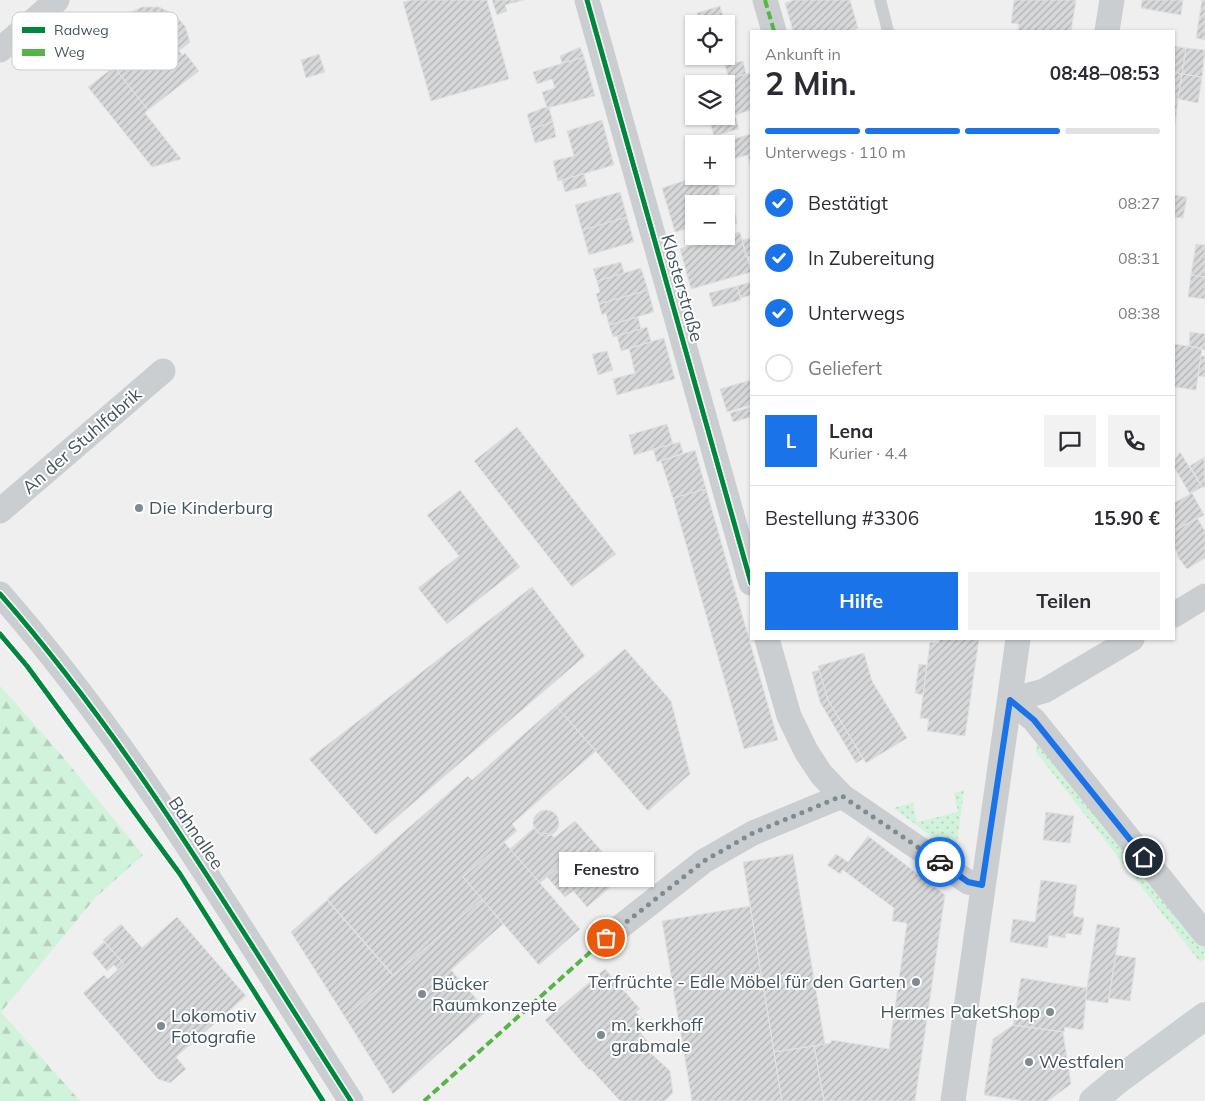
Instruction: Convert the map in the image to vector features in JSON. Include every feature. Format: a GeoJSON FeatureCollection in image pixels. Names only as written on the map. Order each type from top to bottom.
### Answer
{"type":"FeatureCollection","features":[{"type":"Feature","properties":{"kind":"main road"},"geometry":{"type":"LineString","coordinates":[[1093,1101],[1118,1080],[1205,1016]]}},
{"type":"Feature","properties":{"kind":"street"},"geometry":{"type":"LineString","coordinates":[[43,12],[57,0]]}},
{"type":"Feature","properties":{"kind":"street","name":"Klosterstraße"},"geometry":{"type":"LineString","coordinates":[[586,0],[750,579]]}},
{"type":"Feature","properties":{"kind":"street"},"geometry":{"type":"LineString","coordinates":[[766,0],[774,30]]}},
{"type":"Feature","properties":{"kind":"street"},"geometry":{"type":"LineString","coordinates":[[1107,30],[1112,0]]}},
{"type":"Feature","properties":{"kind":"street"},"geometry":{"type":"LineString","coordinates":[[0,50],[12,39]]}},
{"type":"Feature","properties":{"kind":"street","name":"An der Stuhlfabrik"},"geometry":{"type":"LineString","coordinates":[[0,511],[163,371]]}},
{"type":"Feature","properties":{"kind":"street","name":"Bahnallee"},"geometry":{"type":"LineString","coordinates":[[0,594],[49,649],[184,836],[351,1101]]}},
{"type":"Feature","properties":{"kind":"street"},"geometry":{"type":"LineString","coordinates":[[1175,613],[1205,596]]}},
{"type":"Feature","properties":{"kind":"street"},"geometry":{"type":"LineString","coordinates":[[767,640],[789,716],[806,751],[821,774],[842,796],[968,882],[982,885]]}},
{"type":"Feature","properties":{"kind":"street"},"geometry":{"type":"LineString","coordinates":[[953,1101],[1018,640]]}},
{"type":"Feature","properties":{"kind":"street"},"geometry":{"type":"LineString","coordinates":[[1010,700],[1044,691],[1130,640]]}},
{"type":"Feature","properties":{"kind":"street"},"geometry":{"type":"LineString","coordinates":[[1010,700],[1034,720],[1205,934]]}},
{"type":"Feature","properties":{"kind":"street"},"geometry":{"type":"LineString","coordinates":[[606,938],[704,861],[753,833],[842,796]]}},
{"type":"Feature","properties":{"kind":"lane"},"geometry":{"type":"LineString","coordinates":[[880,0],[888,30]]}},
{"type":"Feature","properties":{"kind":"green space"},"geometry":{"type":"Polygon","coordinates":[[[0,686],[58,751],[143,855],[96,897],[1,1012],[80,1101],[0,1101],[0,686]]]}},
{"type":"Feature","properties":{"kind":"green space"},"geometry":{"type":"Polygon","coordinates":[[[1038,736],[1205,946],[1205,959],[1200,962],[1036,752],[1038,736]]]}},
{"type":"Feature","properties":{"kind":"green space"},"geometry":{"type":"Polygon","coordinates":[[[964,790],[956,849],[942,844],[893,808],[913,803],[917,822],[958,812],[954,793],[964,790]]]}},
{"type":"Feature","properties":{"kind":"building"},"geometry":{"type":"Polygon","coordinates":[[[412,0],[487,0],[509,79],[431,101],[403,2],[412,0]]]}},
{"type":"Feature","properties":{"kind":"building"},"geometry":{"type":"Polygon","coordinates":[[[492,0],[524,0],[505,5],[507,11],[497,15],[492,0]]]}},
{"type":"Feature","properties":{"kind":"building"},"geometry":{"type":"Polygon","coordinates":[[[794,0],[850,0],[858,28],[853,30],[793,30],[785,3],[794,0]]]}},
{"type":"Feature","properties":{"kind":"building"},"geometry":{"type":"Polygon","coordinates":[[[1014,0],[1076,0],[1071,30],[1018,30],[1019,24],[1011,23],[1014,0]]]}},
{"type":"Feature","properties":{"kind":"building"},"geometry":{"type":"Polygon","coordinates":[[[1142,0],[1183,0],[1181,15],[1141,8],[1142,0]]]}},
{"type":"Feature","properties":{"kind":"building"},"geometry":{"type":"Polygon","coordinates":[[[1202,0],[1205,0],[1205,40],[1196,38],[1202,0]]]}},
{"type":"Feature","properties":{"kind":"building"},"geometry":{"type":"Polygon","coordinates":[[[720,6],[722,15],[698,15],[697,13],[720,6]]]}},
{"type":"Feature","properties":{"kind":"building"},"geometry":{"type":"Polygon","coordinates":[[[142,7],[159,7],[170,12],[131,12],[142,7]]]}},
{"type":"Feature","properties":{"kind":"building"},"geometry":{"type":"Polygon","coordinates":[[[178,18],[185,26],[190,42],[179,51],[183,55],[185,53],[199,71],[148,110],[117,71],[178,70],[178,18]]]}},
{"type":"Feature","properties":{"kind":"building"},"geometry":{"type":"Polygon","coordinates":[[[1175,46],[1186,48],[1182,74],[1175,72],[1175,46]]]}},
{"type":"Feature","properties":{"kind":"building"},"geometry":{"type":"Polygon","coordinates":[[[580,47],[584,57],[562,63],[560,56],[580,47]]]}},
{"type":"Feature","properties":{"kind":"building"},"geometry":{"type":"Polygon","coordinates":[[[1186,48],[1205,50],[1202,77],[1182,74],[1186,48]]]}},
{"type":"Feature","properties":{"kind":"building"},"geometry":{"type":"Polygon","coordinates":[[[319,54],[325,72],[306,78],[301,60],[319,54]]]}},
{"type":"Feature","properties":{"kind":"building"},"geometry":{"type":"Polygon","coordinates":[[[584,57],[595,96],[547,108],[542,92],[555,88],[552,79],[537,84],[533,72],[584,57]]]}},
{"type":"Feature","properties":{"kind":"building"},"geometry":{"type":"Polygon","coordinates":[[[743,61],[746,74],[735,77],[735,75],[728,75],[725,65],[735,65],[735,63],[743,61]]]}},
{"type":"Feature","properties":{"kind":"building"},"geometry":{"type":"Polygon","coordinates":[[[110,70],[116,70],[148,110],[145,113],[181,159],[152,167],[88,87],[110,70]]]}},
{"type":"Feature","properties":{"kind":"building"},"geometry":{"type":"Polygon","coordinates":[[[1175,72],[1182,74],[1178,99],[1175,99],[1175,72]]]}},
{"type":"Feature","properties":{"kind":"building"},"geometry":{"type":"Polygon","coordinates":[[[750,73],[750,110],[735,115],[735,77],[750,73]]]}},
{"type":"Feature","properties":{"kind":"building"},"geometry":{"type":"Polygon","coordinates":[[[1182,74],[1202,77],[1198,103],[1178,99],[1182,74]]]}},
{"type":"Feature","properties":{"kind":"building"},"geometry":{"type":"Polygon","coordinates":[[[1175,99],[1178,99],[1175,124],[1175,99]]]}},
{"type":"Feature","properties":{"kind":"building"},"geometry":{"type":"Polygon","coordinates":[[[546,107],[549,108],[553,122],[531,129],[527,114],[546,107]]]}},
{"type":"Feature","properties":{"kind":"building"},"geometry":{"type":"Polygon","coordinates":[[[735,115],[739,129],[714,135],[711,125],[735,125],[735,115]]]}},
{"type":"Feature","properties":{"kind":"building"},"geometry":{"type":"Polygon","coordinates":[[[602,120],[614,165],[558,181],[553,161],[574,156],[567,131],[602,120]]]}},
{"type":"Feature","properties":{"kind":"building"},"geometry":{"type":"Polygon","coordinates":[[[553,122],[556,137],[535,143],[531,129],[553,122]]]}},
{"type":"Feature","properties":{"kind":"building"},"geometry":{"type":"Polygon","coordinates":[[[750,134],[750,164],[748,155],[735,158],[735,139],[750,134]]]}},
{"type":"Feature","properties":{"kind":"building"},"geometry":{"type":"Polygon","coordinates":[[[584,174],[587,186],[565,192],[562,180],[584,174]]]}},
{"type":"Feature","properties":{"kind":"building"},"geometry":{"type":"Polygon","coordinates":[[[685,181],[685,185],[718,185],[720,194],[685,195],[685,229],[675,232],[662,188],[685,181]]]}},
{"type":"Feature","properties":{"kind":"building"},"geometry":{"type":"Polygon","coordinates":[[[620,192],[627,217],[582,230],[575,205],[620,192]]]}},
{"type":"Feature","properties":{"kind":"building"},"geometry":{"type":"Polygon","coordinates":[[[1175,195],[1187,197],[1183,218],[1175,217],[1175,195]]]}},
{"type":"Feature","properties":{"kind":"building"},"geometry":{"type":"Polygon","coordinates":[[[627,217],[634,242],[589,255],[582,230],[627,217]]]}},
{"type":"Feature","properties":{"kind":"building"},"geometry":{"type":"Polygon","coordinates":[[[740,232],[750,272],[691,289],[680,249],[694,245],[735,245],[735,233],[740,232]]]}},
{"type":"Feature","properties":{"kind":"building"},"geometry":{"type":"Polygon","coordinates":[[[750,238],[750,256],[746,257],[742,240],[750,238]]]}},
{"type":"Feature","properties":{"kind":"building"},"geometry":{"type":"Polygon","coordinates":[[[1196,244],[1205,245],[1205,277],[1191,275],[1196,244]]]}},
{"type":"Feature","properties":{"kind":"building"},"geometry":{"type":"Polygon","coordinates":[[[621,262],[624,273],[597,281],[593,269],[621,262]]]}},
{"type":"Feature","properties":{"kind":"building"},"geometry":{"type":"Polygon","coordinates":[[[641,268],[648,290],[599,304],[596,294],[600,292],[597,281],[641,268]]]}},
{"type":"Feature","properties":{"kind":"building"},"geometry":{"type":"Polygon","coordinates":[[[1191,275],[1205,277],[1205,299],[1188,297],[1191,275]]]}},
{"type":"Feature","properties":{"kind":"building"},"geometry":{"type":"Polygon","coordinates":[[[750,282],[750,295],[741,298],[737,286],[750,282]]]}},
{"type":"Feature","properties":{"kind":"building"},"geometry":{"type":"Polygon","coordinates":[[[737,286],[741,300],[713,307],[709,293],[737,286]]]}},
{"type":"Feature","properties":{"kind":"building"},"geometry":{"type":"Polygon","coordinates":[[[648,290],[654,312],[609,325],[606,313],[602,315],[599,304],[648,290]]]}},
{"type":"Feature","properties":{"kind":"building"},"geometry":{"type":"Polygon","coordinates":[[[638,317],[641,329],[613,337],[609,325],[638,317]]]}},
{"type":"Feature","properties":{"kind":"building"},"geometry":{"type":"Polygon","coordinates":[[[647,327],[651,342],[621,351],[617,336],[647,327]]]}},
{"type":"Feature","properties":{"kind":"building"},"geometry":{"type":"Polygon","coordinates":[[[1190,332],[1205,334],[1205,350],[1189,346],[1190,332]]]}},
{"type":"Feature","properties":{"kind":"building"},"geometry":{"type":"Polygon","coordinates":[[[664,338],[675,379],[617,395],[613,379],[635,373],[629,348],[664,338]]]}},
{"type":"Feature","properties":{"kind":"building"},"geometry":{"type":"Polygon","coordinates":[[[1175,344],[1202,348],[1196,390],[1175,387],[1175,344]]]}},
{"type":"Feature","properties":{"kind":"building"},"geometry":{"type":"Polygon","coordinates":[[[607,351],[613,370],[598,375],[592,354],[607,351]]]}},
{"type":"Feature","properties":{"kind":"building"},"geometry":{"type":"Polygon","coordinates":[[[1201,356],[1205,356],[1205,377],[1198,376],[1201,356]]]}},
{"type":"Feature","properties":{"kind":"building"},"geometry":{"type":"Polygon","coordinates":[[[750,380],[750,405],[727,412],[720,389],[750,380]]]}},
{"type":"Feature","properties":{"kind":"building"},"geometry":{"type":"Polygon","coordinates":[[[750,407],[750,417],[733,422],[730,413],[750,407]]]}},
{"type":"Feature","properties":{"kind":"building"},"geometry":{"type":"Polygon","coordinates":[[[667,424],[673,444],[634,455],[629,435],[667,424]]]}},
{"type":"Feature","properties":{"kind":"building"},"geometry":{"type":"Polygon","coordinates":[[[517,427],[616,554],[572,587],[474,461],[517,427]]]}},
{"type":"Feature","properties":{"kind":"building"},"geometry":{"type":"Polygon","coordinates":[[[680,442],[683,453],[657,462],[653,449],[680,442]]]}},
{"type":"Feature","properties":{"kind":"building"},"geometry":{"type":"Polygon","coordinates":[[[695,450],[706,489],[673,498],[661,461],[695,450]]]}},
{"type":"Feature","properties":{"kind":"building"},"geometry":{"type":"Polygon","coordinates":[[[1180,452],[1202,487],[1190,494],[1175,469],[1175,460],[1180,452]]]}},
{"type":"Feature","properties":{"kind":"building"},"geometry":{"type":"Polygon","coordinates":[[[1204,457],[1205,486],[1203,488],[1190,466],[1204,457]]]}},
{"type":"Feature","properties":{"kind":"building"},"geometry":{"type":"Polygon","coordinates":[[[706,489],[778,740],[744,749],[673,498],[706,489]]]}},
{"type":"Feature","properties":{"kind":"building"},"geometry":{"type":"Polygon","coordinates":[[[460,490],[520,567],[447,624],[418,588],[459,556],[427,515],[460,490]]]}},
{"type":"Feature","properties":{"kind":"building"},"geometry":{"type":"Polygon","coordinates":[[[1192,493],[1204,515],[1175,530],[1175,502],[1192,493]]]}},
{"type":"Feature","properties":{"kind":"building"},"geometry":{"type":"Polygon","coordinates":[[[1197,518],[1205,531],[1205,558],[1187,569],[1177,556],[1175,530],[1197,518]]]}},
{"type":"Feature","properties":{"kind":"building"},"geometry":{"type":"Polygon","coordinates":[[[532,587],[585,656],[376,835],[309,759],[532,587]]]}},
{"type":"Feature","properties":{"kind":"building"},"geometry":{"type":"Polygon","coordinates":[[[939,640],[979,640],[965,736],[927,731],[929,719],[920,718],[930,642],[939,643],[939,640]]]}},
{"type":"Feature","properties":{"kind":"building"},"geometry":{"type":"Polygon","coordinates":[[[625,649],[671,701],[690,774],[648,811],[556,706],[625,649]]]}},
{"type":"Feature","properties":{"kind":"building"},"geometry":{"type":"Polygon","coordinates":[[[864,653],[872,681],[907,738],[866,763],[828,700],[818,666],[864,653]]]}},
{"type":"Feature","properties":{"kind":"building"},"geometry":{"type":"Polygon","coordinates":[[[919,664],[927,665],[923,695],[915,693],[919,664]]]}},
{"type":"Feature","properties":{"kind":"building"},"geometry":{"type":"Polygon","coordinates":[[[819,670],[828,700],[863,759],[856,763],[820,702],[812,672],[819,670]]]}},
{"type":"Feature","properties":{"kind":"building"},"geometry":{"type":"Polygon","coordinates":[[[556,706],[596,751],[512,824],[517,831],[463,877],[482,899],[394,976],[327,899],[468,776],[472,780],[556,706]]]}},
{"type":"Feature","properties":{"kind":"building"},"geometry":{"type":"Polygon","coordinates":[[[546,810],[555,814],[559,823],[555,832],[546,836],[537,832],[533,823],[537,814],[546,810]]]}},
{"type":"Feature","properties":{"kind":"building"},"geometry":{"type":"Polygon","coordinates":[[[1046,812],[1074,816],[1070,843],[1043,840],[1046,812]]]}},
{"type":"Feature","properties":{"kind":"building"},"geometry":{"type":"Polygon","coordinates":[[[575,821],[591,839],[540,883],[510,849],[535,827],[539,833],[551,834],[554,838],[575,821]]]}},
{"type":"Feature","properties":{"kind":"building","name":"Terfrüchte - Edle Möbel für den Garten"},"geometry":{"type":"Polygon","coordinates":[[[868,836],[945,895],[915,1101],[824,1101],[814,1046],[831,1043],[831,1040],[889,1049],[907,923],[892,921],[894,908],[843,870],[840,874],[827,865],[836,854],[848,862],[868,836]]]}},
{"type":"Feature","properties":{"kind":"building"},"geometry":{"type":"Polygon","coordinates":[[[591,839],[607,857],[598,865],[595,862],[568,885],[555,870],[591,839]]]}},
{"type":"Feature","properties":{"kind":"building"},"geometry":{"type":"Polygon","coordinates":[[[504,842],[580,929],[539,965],[463,877],[504,842]]]}},
{"type":"Feature","properties":{"kind":"building"},"geometry":{"type":"Polygon","coordinates":[[[793,854],[825,1044],[774,1052],[743,862],[793,854]]]}},
{"type":"Feature","properties":{"kind":"building"},"geometry":{"type":"Polygon","coordinates":[[[607,857],[623,875],[614,883],[598,865],[607,857]]]}},
{"type":"Feature","properties":{"kind":"building"},"geometry":{"type":"Polygon","coordinates":[[[595,862],[614,884],[587,907],[568,885],[595,862]]]}},
{"type":"Feature","properties":{"kind":"building"},"geometry":{"type":"Polygon","coordinates":[[[555,870],[573,891],[565,897],[547,877],[555,870]]]}},
{"type":"Feature","properties":{"kind":"building"},"geometry":{"type":"Polygon","coordinates":[[[1041,880],[1077,885],[1073,916],[1084,918],[1081,935],[1066,933],[1065,938],[1049,935],[1047,948],[1010,942],[1013,919],[1035,922],[1041,880]]]}},
{"type":"Feature","properties":{"kind":"building","name":"Bücker Raumkonzepte"},"geometry":{"type":"Polygon","coordinates":[[[482,899],[503,924],[451,970],[487,1011],[393,1094],[345,1017],[482,899]]]}},
{"type":"Feature","properties":{"kind":"building"},"geometry":{"type":"Polygon","coordinates":[[[327,900],[393,976],[345,1017],[291,932],[327,900]]]}},
{"type":"Feature","properties":{"kind":"building"},"geometry":{"type":"Polygon","coordinates":[[[750,906],[782,1101],[692,1101],[662,921],[750,906]]]}},
{"type":"Feature","properties":{"kind":"building","name":"Lokomotiv Fotografie"},"geometry":{"type":"Polygon","coordinates":[[[177,917],[246,996],[176,1057],[186,1069],[170,1083],[158,1079],[83,993],[104,975],[108,979],[124,964],[103,940],[121,924],[142,948],[177,917]]]}},
{"type":"Feature","properties":{"kind":"building"},"geometry":{"type":"Polygon","coordinates":[[[1097,924],[1120,928],[1108,1003],[1085,1000],[1097,924]]]}},
{"type":"Feature","properties":{"kind":"building"},"geometry":{"type":"Polygon","coordinates":[[[104,942],[124,964],[118,970],[114,965],[107,971],[92,953],[104,942]]]}},
{"type":"Feature","properties":{"kind":"building"},"geometry":{"type":"Polygon","coordinates":[[[1116,955],[1136,958],[1130,1001],[1109,998],[1116,955]]]}},
{"type":"Feature","properties":{"kind":"building","name":"m. kerkhoff grabmale"},"geometry":{"type":"Polygon","coordinates":[[[605,969],[640,1009],[636,1012],[645,1023],[638,1029],[648,1042],[643,1046],[670,1071],[673,1093],[665,1101],[620,1101],[591,1069],[589,1070],[545,1020],[605,969]]]}},
{"type":"Feature","properties":{"kind":"building","name":"Hermes PaketShop"},"geometry":{"type":"Polygon","coordinates":[[[1021,978],[1087,988],[1083,1030],[1065,1027],[1064,1032],[1013,1025],[1021,978]]]}},
{"type":"Feature","properties":{"kind":"building","name":"Westfalen"},"geometry":{"type":"Polygon","coordinates":[[[1013,1025],[1063,1032],[1071,1084],[1048,1101],[1023,1101],[984,1095],[993,1039],[1013,1025]]]}},
{"type":"Feature","properties":{"kind":"building"},"geometry":{"type":"Polygon","coordinates":[[[814,1046],[824,1101],[782,1101],[774,1052],[814,1046]]]}},
{"type":"Feature","properties":{"kind":"marked path"},"geometry":{"type":"LineString","coordinates":[[765,0],[774,30]]}},
{"type":"Feature","properties":{"kind":"marked path"},"geometry":{"type":"LineString","coordinates":[[424,1101],[606,938]]}},
{"type":"Feature","properties":{"kind":"cycle path"},"geometry":{"type":"LineString","coordinates":[[587,0],[750,579]]}},
{"type":"Feature","properties":{"kind":"cycle path"},"geometry":{"type":"LineString","coordinates":[[0,594],[50,653],[141,777],[227,905],[351,1101]]}},
{"type":"Feature","properties":{"kind":"cycle path"},"geometry":{"type":"LineString","coordinates":[[0,634],[27,666],[180,874],[323,1101]]}},
{"type":"Feature","properties":{"kind":"way so far"},"geometry":{"type":"LineString","coordinates":[[606,938],[704,861],[753,833],[817,804],[842,796],[940,862]]}},
{"type":"Feature","properties":{"kind":"place","name":"Die Kinderburg"},"geometry":{"type":"Point","coordinates":[139,508]}},
{"type":"Feature","properties":{"kind":"place","name":"Fenestro"},"geometry":{"type":"Point","coordinates":[606,938]}},
{"type":"Feature","properties":{"kind":"place","name":"Terfrüchte - Edle Möbel für den Garten"},"geometry":{"type":"Point","coordinates":[916,982]}},
{"type":"Feature","properties":{"kind":"place","name":"Bücker Raumkonzepte"},"geometry":{"type":"Point","coordinates":[422,994]}},
{"type":"Feature","properties":{"kind":"place","name":"Hermes PaketShop"},"geometry":{"type":"Point","coordinates":[1050,1012]}},
{"type":"Feature","properties":{"kind":"place","name":"Lokomotiv Fotografie"},"geometry":{"type":"Point","coordinates":[161,1026]}},
{"type":"Feature","properties":{"kind":"place","name":"m. kerkhoff grabmale"},"geometry":{"type":"Point","coordinates":[601,1035]}},
{"type":"Feature","properties":{"kind":"place","name":"Westfalen"},"geometry":{"type":"Point","coordinates":[1029,1062]}},
{"type":"Feature","properties":{"kind":"route"},"geometry":{"type":"LineString","coordinates":[[940,862],[968,882],[982,885],[1010,700],[1034,720],[1144,857]]}}]}
